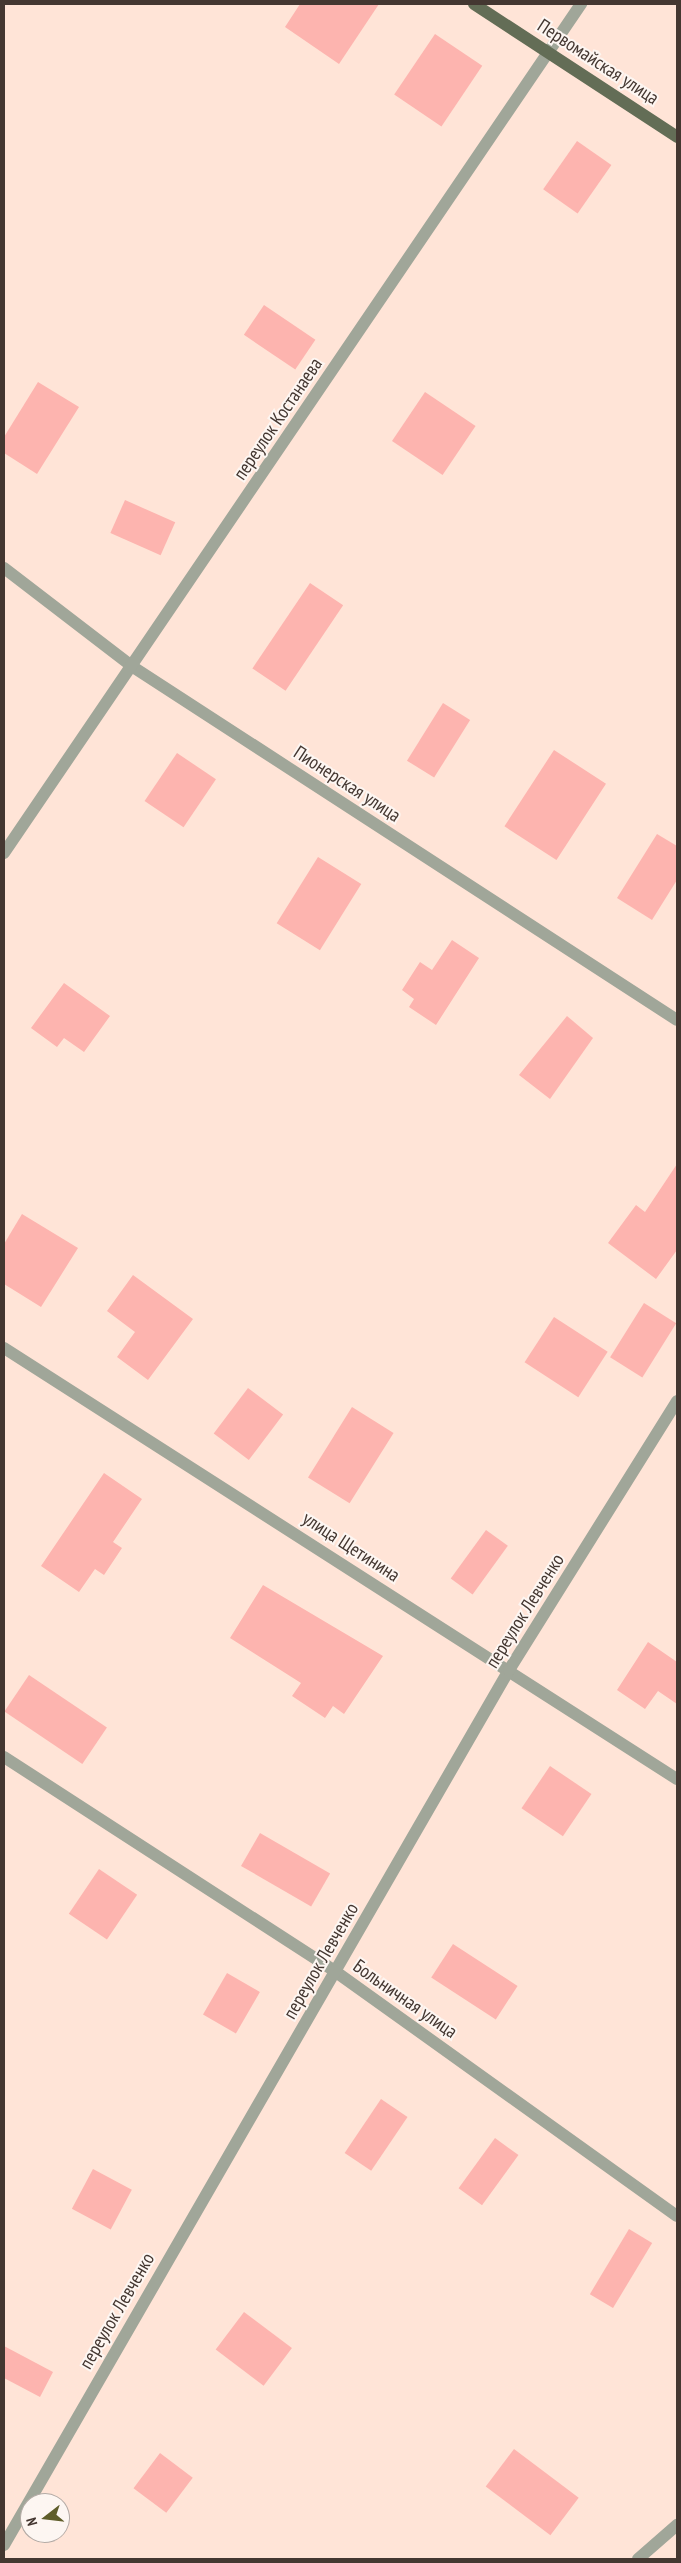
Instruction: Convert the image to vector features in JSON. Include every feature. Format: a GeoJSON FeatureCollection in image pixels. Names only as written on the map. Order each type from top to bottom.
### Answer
{"type":"FeatureCollection","features":[{"type":"Feature","properties":{"kind":"main road","name":"Первомайская улица"},"geometry":{"type":"LineString","coordinates":[[474,4],[677,137]]}},
{"type":"Feature","properties":{"kind":"street","name":"переулок Костанаева"},"geometry":{"type":"LineString","coordinates":[[4,853],[133,667],[581,4]]}},
{"type":"Feature","properties":{"kind":"street","name":"Пионерская улица"},"geometry":{"type":"LineString","coordinates":[[4,568],[133,667],[677,1020]]}},
{"type":"Feature","properties":{"kind":"street","name":"улица Щетинина"},"geometry":{"type":"LineString","coordinates":[[4,1348],[677,1779]]}},
{"type":"Feature","properties":{"kind":"street","name":"переулок Левченко"},"geometry":{"type":"LineString","coordinates":[[4,2544],[509,1670],[677,1401]]}},
{"type":"Feature","properties":{"kind":"street","name":"Больничная улица"},"geometry":{"type":"LineString","coordinates":[[4,1757],[336,1972],[677,2216]]}},
{"type":"Feature","properties":{"kind":"street"},"geometry":{"type":"LineString","coordinates":[[638,2559],[677,2526]]}},
{"type":"Feature","properties":{"kind":"building"},"geometry":{"type":"Polygon","coordinates":[[[300,4],[379,4],[339,64],[285,27],[300,4]]]}},
{"type":"Feature","properties":{"kind":"building"},"geometry":{"type":"Polygon","coordinates":[[[435,34],[482,66],[441,126],[394,95],[435,34]]]}},
{"type":"Feature","properties":{"kind":"building"},"geometry":{"type":"Polygon","coordinates":[[[577,141],[611,165],[578,213],[543,189],[577,141]]]}},
{"type":"Feature","properties":{"kind":"building"},"geometry":{"type":"Polygon","coordinates":[[[264,305],[315,340],[295,370],[244,335],[264,305]]]}},
{"type":"Feature","properties":{"kind":"building"},"geometry":{"type":"Polygon","coordinates":[[[38,382],[79,407],[37,474],[4,453],[4,437],[38,382]]]}},
{"type":"Feature","properties":{"kind":"building"},"geometry":{"type":"Polygon","coordinates":[[[425,392],[476,426],[443,475],[392,441],[425,392]]]}},
{"type":"Feature","properties":{"kind":"building"},"geometry":{"type":"Polygon","coordinates":[[[125,500],[175,522],[161,555],[110,533],[125,500]]]}},
{"type":"Feature","properties":{"kind":"building"},"geometry":{"type":"Polygon","coordinates":[[[310,583],[343,605],[286,691],[252,668],[310,583]]]}},
{"type":"Feature","properties":{"kind":"building"},"geometry":{"type":"Polygon","coordinates":[[[443,703],[470,720],[434,778],[407,761],[443,703]]]}},
{"type":"Feature","properties":{"kind":"building"},"geometry":{"type":"Polygon","coordinates":[[[554,750],[606,784],[556,860],[504,826],[554,750]]]}},
{"type":"Feature","properties":{"kind":"building"},"geometry":{"type":"Polygon","coordinates":[[[177,753],[216,779],[184,827],[145,801],[177,753]]]}},
{"type":"Feature","properties":{"kind":"building"},"geometry":{"type":"Polygon","coordinates":[[[657,834],[677,846],[677,880],[652,920],[617,898],[657,834]]]}},
{"type":"Feature","properties":{"kind":"building"},"geometry":{"type":"Polygon","coordinates":[[[318,857],[361,884],[320,950],[277,923],[318,857]]]}},
{"type":"Feature","properties":{"kind":"building"},"geometry":{"type":"Polygon","coordinates":[[[452,940],[479,958],[436,1025],[409,1007],[414,999],[402,990],[420,962],[432,970],[452,940]]]}},
{"type":"Feature","properties":{"kind":"building"},"geometry":{"type":"Polygon","coordinates":[[[64,983],[110,1016],[84,1052],[64,1038],[57,1047],[31,1028],[64,983]]]}},
{"type":"Feature","properties":{"kind":"building"},"geometry":{"type":"Polygon","coordinates":[[[567,1016],[593,1038],[550,1099],[519,1075],[567,1016]]]}},
{"type":"Feature","properties":{"kind":"building"},"geometry":{"type":"Polygon","coordinates":[[[677,1164],[677,1250],[656,1279],[608,1243],[636,1205],[645,1212],[677,1164]]]}},
{"type":"Feature","properties":{"kind":"building"},"geometry":{"type":"Polygon","coordinates":[[[22,1214],[78,1248],[41,1307],[4,1284],[4,1244],[22,1214]]]}},
{"type":"Feature","properties":{"kind":"building"},"geometry":{"type":"Polygon","coordinates":[[[133,1275],[193,1319],[148,1380],[117,1357],[135,1332],[107,1311],[133,1275]]]}},
{"type":"Feature","properties":{"kind":"building"},"geometry":{"type":"Polygon","coordinates":[[[644,1303],[676,1323],[642,1377],[610,1357],[644,1303]]]}},
{"type":"Feature","properties":{"kind":"building"},"geometry":{"type":"Polygon","coordinates":[[[554,1317],[608,1352],[578,1397],[525,1362],[554,1317]]]}},
{"type":"Feature","properties":{"kind":"building"},"geometry":{"type":"Polygon","coordinates":[[[248,1388],[283,1414],[249,1460],[214,1434],[248,1388]]]}},
{"type":"Feature","properties":{"kind":"building"},"geometry":{"type":"Polygon","coordinates":[[[352,1407],[394,1433],[350,1503],[308,1477],[352,1407]]]}},
{"type":"Feature","properties":{"kind":"building"},"geometry":{"type":"Polygon","coordinates":[[[104,1473],[142,1499],[113,1542],[122,1548],[104,1575],[95,1569],[79,1592],[41,1566],[104,1473]]]}},
{"type":"Feature","properties":{"kind":"building"},"geometry":{"type":"Polygon","coordinates":[[[486,1530],[508,1546],[473,1594],[451,1579],[486,1530]]]}},
{"type":"Feature","properties":{"kind":"building"},"geometry":{"type":"Polygon","coordinates":[[[263,1585],[383,1656],[344,1714],[333,1706],[325,1718],[292,1696],[301,1683],[230,1638],[263,1585]]]}},
{"type":"Feature","properties":{"kind":"building"},"geometry":{"type":"Polygon","coordinates":[[[648,1642],[677,1662],[677,1704],[658,1691],[645,1709],[617,1690],[648,1642]]]}},
{"type":"Feature","properties":{"kind":"building"},"geometry":{"type":"Polygon","coordinates":[[[29,1675],[107,1728],[82,1764],[4,1711],[29,1675]]]}},
{"type":"Feature","properties":{"kind":"building"},"geometry":{"type":"Polygon","coordinates":[[[550,1766],[591,1794],[563,1836],[521,1808],[550,1766]]]}},
{"type":"Feature","properties":{"kind":"building"},"geometry":{"type":"Polygon","coordinates":[[[260,1833],[330,1874],[311,1906],[241,1866],[260,1833]]]}},
{"type":"Feature","properties":{"kind":"building"},"geometry":{"type":"Polygon","coordinates":[[[99,1869],[137,1895],[107,1939],[69,1914],[99,1869]]]}},
{"type":"Feature","properties":{"kind":"building"},"geometry":{"type":"Polygon","coordinates":[[[453,1944],[518,1986],[496,2019],[431,1978],[453,1944]]]}},
{"type":"Feature","properties":{"kind":"building"},"geometry":{"type":"Polygon","coordinates":[[[227,1973],[260,1992],[236,2034],[203,2015],[227,1973]]]}},
{"type":"Feature","properties":{"kind":"building"},"geometry":{"type":"Polygon","coordinates":[[[381,2099],[408,2117],[371,2171],[345,2153],[381,2099]]]}},
{"type":"Feature","properties":{"kind":"building"},"geometry":{"type":"Polygon","coordinates":[[[495,2138],[518,2155],[482,2205],[459,2188],[495,2138]]]}},
{"type":"Feature","properties":{"kind":"building"},"geometry":{"type":"Polygon","coordinates":[[[93,2169],[132,2190],[111,2229],[72,2209],[93,2169]]]}},
{"type":"Feature","properties":{"kind":"building"},"geometry":{"type":"Polygon","coordinates":[[[629,2229],[652,2243],[613,2308],[590,2294],[629,2229]]]}},
{"type":"Feature","properties":{"kind":"building"},"geometry":{"type":"Polygon","coordinates":[[[244,2312],[292,2348],[264,2386],[216,2350],[244,2312]]]}},
{"type":"Feature","properties":{"kind":"building"},"geometry":{"type":"Polygon","coordinates":[[[4,2346],[53,2372],[40,2397],[4,2378],[4,2346]]]}},
{"type":"Feature","properties":{"kind":"building"},"geometry":{"type":"Polygon","coordinates":[[[514,2449],[579,2498],[550,2535],[486,2487],[514,2449]]]}},
{"type":"Feature","properties":{"kind":"building"},"geometry":{"type":"Polygon","coordinates":[[[160,2453],[193,2478],[166,2513],[134,2488],[160,2453]]]}}]}
